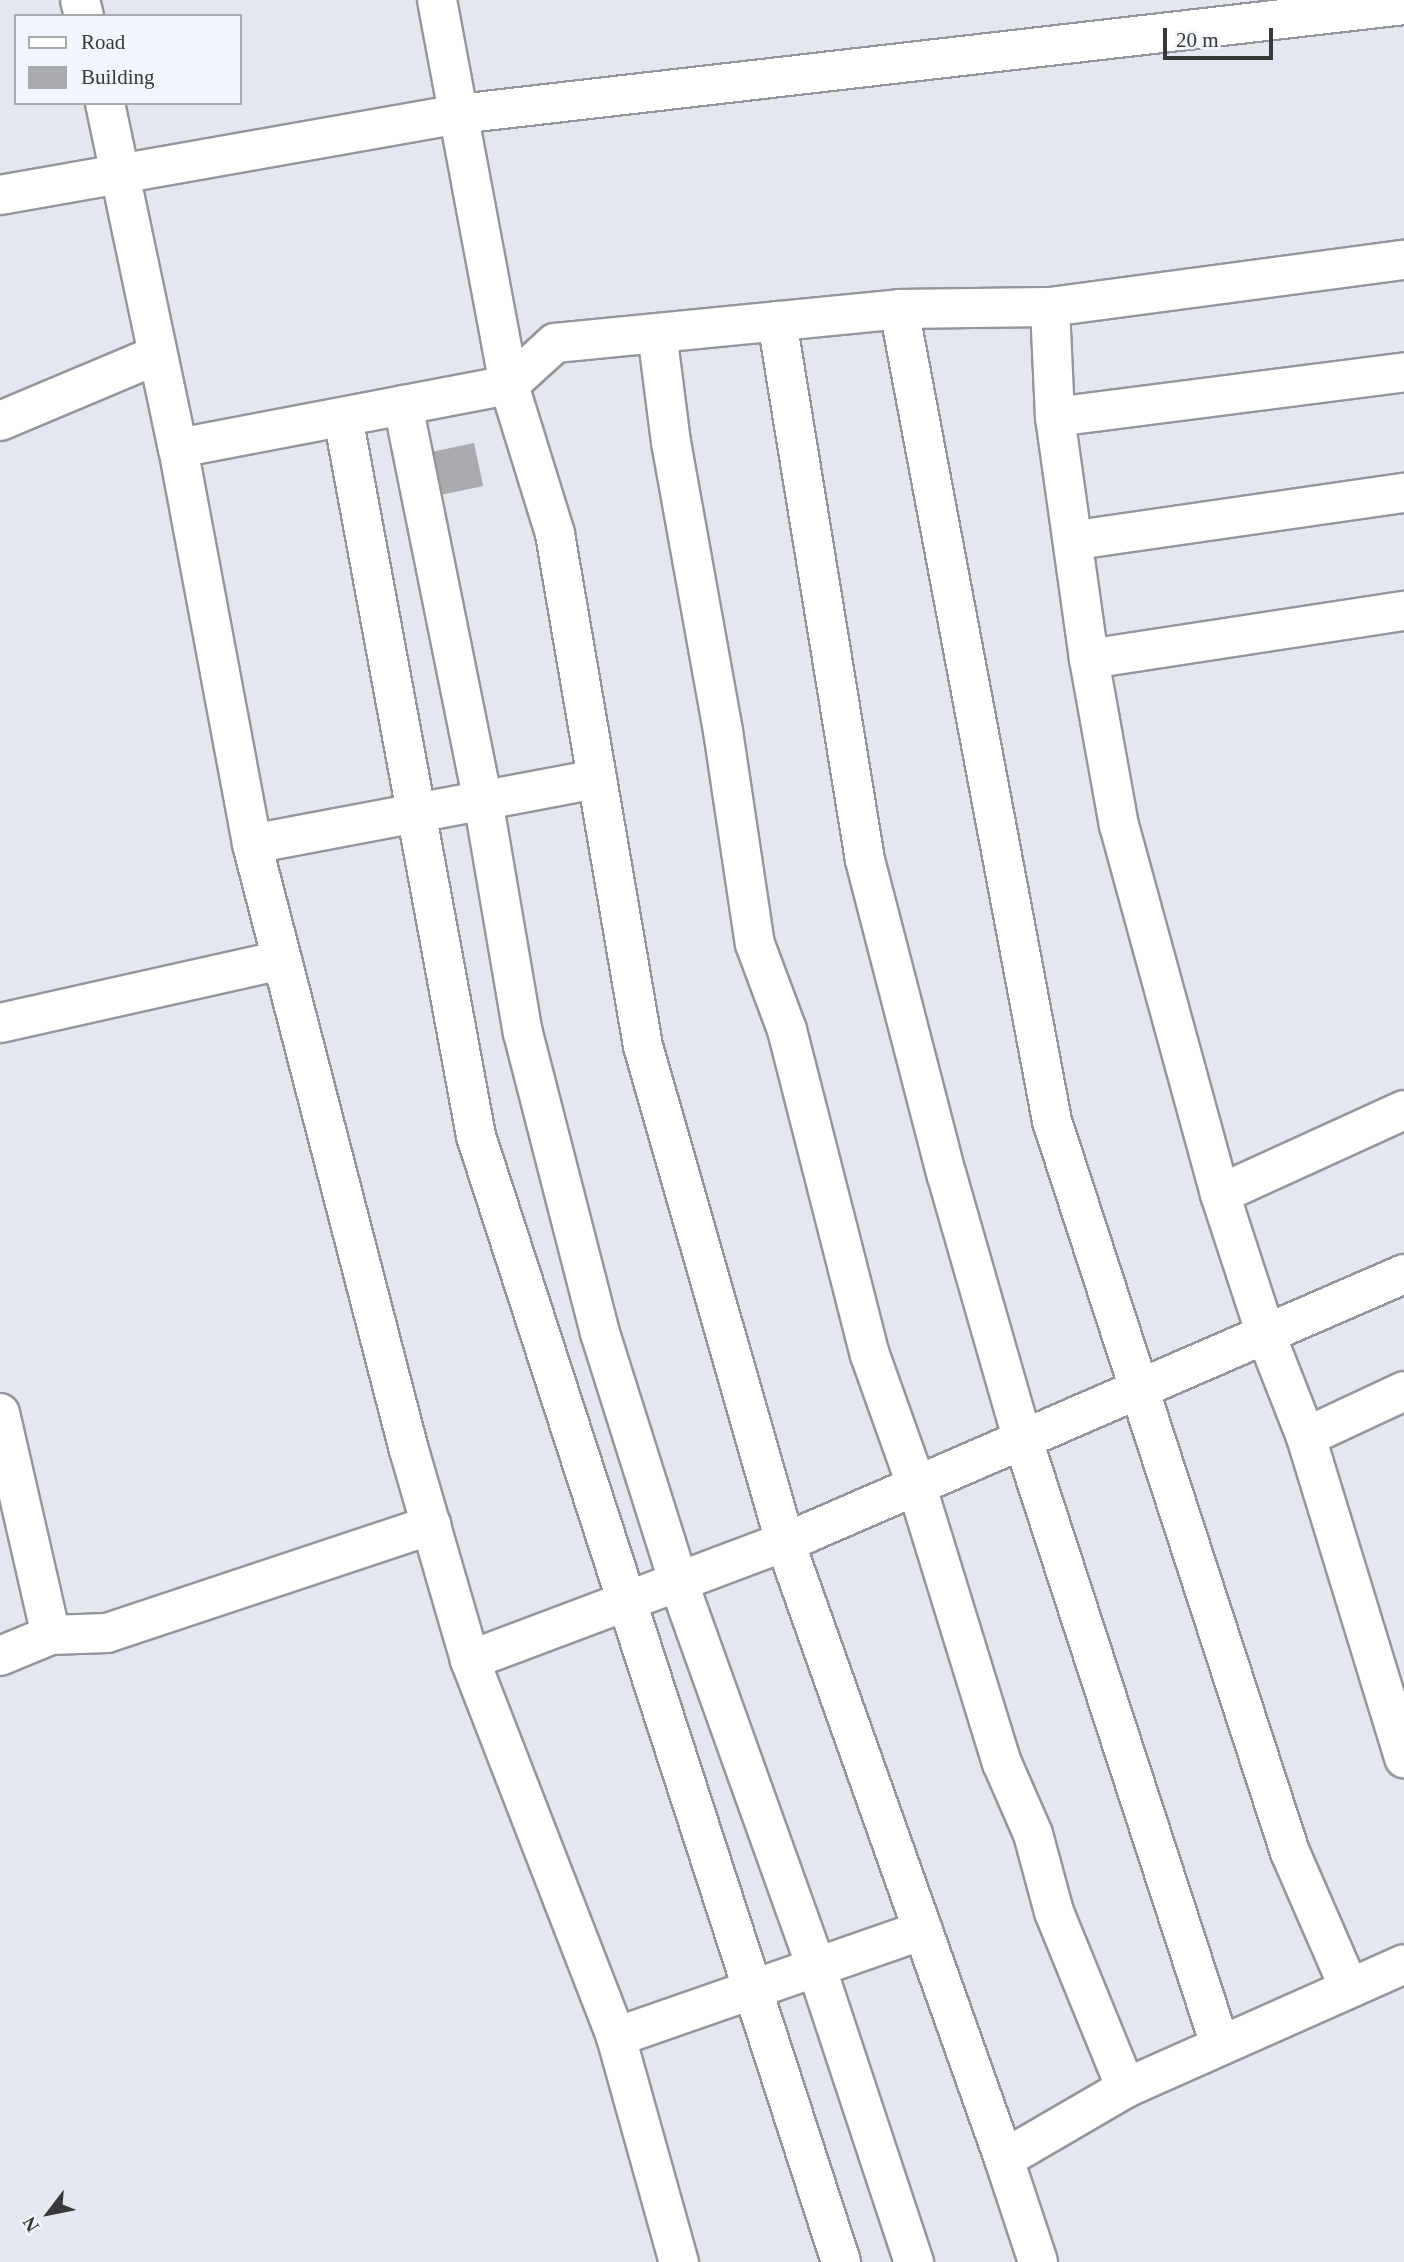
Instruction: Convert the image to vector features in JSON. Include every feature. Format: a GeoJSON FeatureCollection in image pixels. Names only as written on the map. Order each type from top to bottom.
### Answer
{"type":"FeatureCollection","features":[{"type":"Feature","properties":{"kind":"street"},"geometry":{"type":"LineString","coordinates":[[438,0],[509,385],[555,534],[643,1046],[785,1542],[1038,2262]]}},
{"type":"Feature","properties":{"kind":"street"},"geometry":{"type":"LineString","coordinates":[[0,195],[459,114],[1404,5]]}},
{"type":"Feature","properties":{"kind":"street"},"geometry":{"type":"LineString","coordinates":[[105,105],[122,172],[178,448],[252,844],[430,1525],[470,1660],[616,2037],[679,2262]]}},
{"type":"Feature","properties":{"kind":"street"},"geometry":{"type":"LineString","coordinates":[[178,448],[509,385],[555,343],[899,309],[1049,307],[1404,260]]}},
{"type":"Feature","properties":{"kind":"street"},"geometry":{"type":"LineString","coordinates":[[1049,307],[1055,417],[1076,540],[1090,659],[1119,825],[1220,1194],[1266,1335],[1306,1437],[1404,1758]]}},
{"type":"Feature","properties":{"kind":"street"},"geometry":{"type":"LineString","coordinates":[[899,309],[1052,1121],[1290,1852],[1349,1988]]}},
{"type":"Feature","properties":{"kind":"street"},"geometry":{"type":"LineString","coordinates":[[777,321],[865,860],[947,1176],[1022,1437],[1220,2045]]}},
{"type":"Feature","properties":{"kind":"street"},"geometry":{"type":"LineString","coordinates":[[657,333],[671,442],[723,731],[755,944],[787,1030],[870,1355],[916,1484],[1002,1763],[1033,1834],[1054,1912],[1126,2088]]}},
{"type":"Feature","properties":{"kind":"street"},"geometry":{"type":"LineString","coordinates":[[0,421],[157,355]]}},
{"type":"Feature","properties":{"kind":"street"},"geometry":{"type":"LineString","coordinates":[[1055,417],[1404,372]]}},
{"type":"Feature","properties":{"kind":"street"},"geometry":{"type":"LineString","coordinates":[[403,405],[482,800],[523,1033],[600,1333],[678,1581],[817,1969],[914,2262]]}},
{"type":"Feature","properties":{"kind":"street"},"geometry":{"type":"LineString","coordinates":[[344,417],[476,1136],[841,2262]]}},
{"type":"Feature","properties":{"kind":"street"},"geometry":{"type":"LineString","coordinates":[[1076,540],[1404,493]]}},
{"type":"Feature","properties":{"kind":"street"},"geometry":{"type":"LineString","coordinates":[[1090,659],[1404,611]]}},
{"type":"Feature","properties":{"kind":"street"},"geometry":{"type":"LineString","coordinates":[[252,844],[597,779]]}},
{"type":"Feature","properties":{"kind":"street"},"geometry":{"type":"LineString","coordinates":[[0,1023],[282,960]]}},
{"type":"Feature","properties":{"kind":"street"},"geometry":{"type":"LineString","coordinates":[[1220,1194],[1404,1110]]}},
{"type":"Feature","properties":{"kind":"street"},"geometry":{"type":"LineString","coordinates":[[470,1660],[785,1542],[1404,1273]]}},
{"type":"Feature","properties":{"kind":"street"},"geometry":{"type":"LineString","coordinates":[[1306,1437],[1404,1391]]}},
{"type":"Feature","properties":{"kind":"street"},"geometry":{"type":"LineString","coordinates":[[0,1413],[51,1635]]}},
{"type":"Feature","properties":{"kind":"street"},"geometry":{"type":"LineString","coordinates":[[0,1656],[51,1635],[107,1633],[430,1525]]}},
{"type":"Feature","properties":{"kind":"street"},"geometry":{"type":"LineString","coordinates":[[616,2037],[753,1992],[923,1930]]}},
{"type":"Feature","properties":{"kind":"street"},"geometry":{"type":"LineString","coordinates":[[1004,2159],[1126,2088],[1404,1964]]}},
{"type":"Feature","properties":{"kind":"building"},"geometry":{"type":"Polygon","coordinates":[[[474,443],[483,486],[438,496],[429,453],[474,443]]]}}]}
